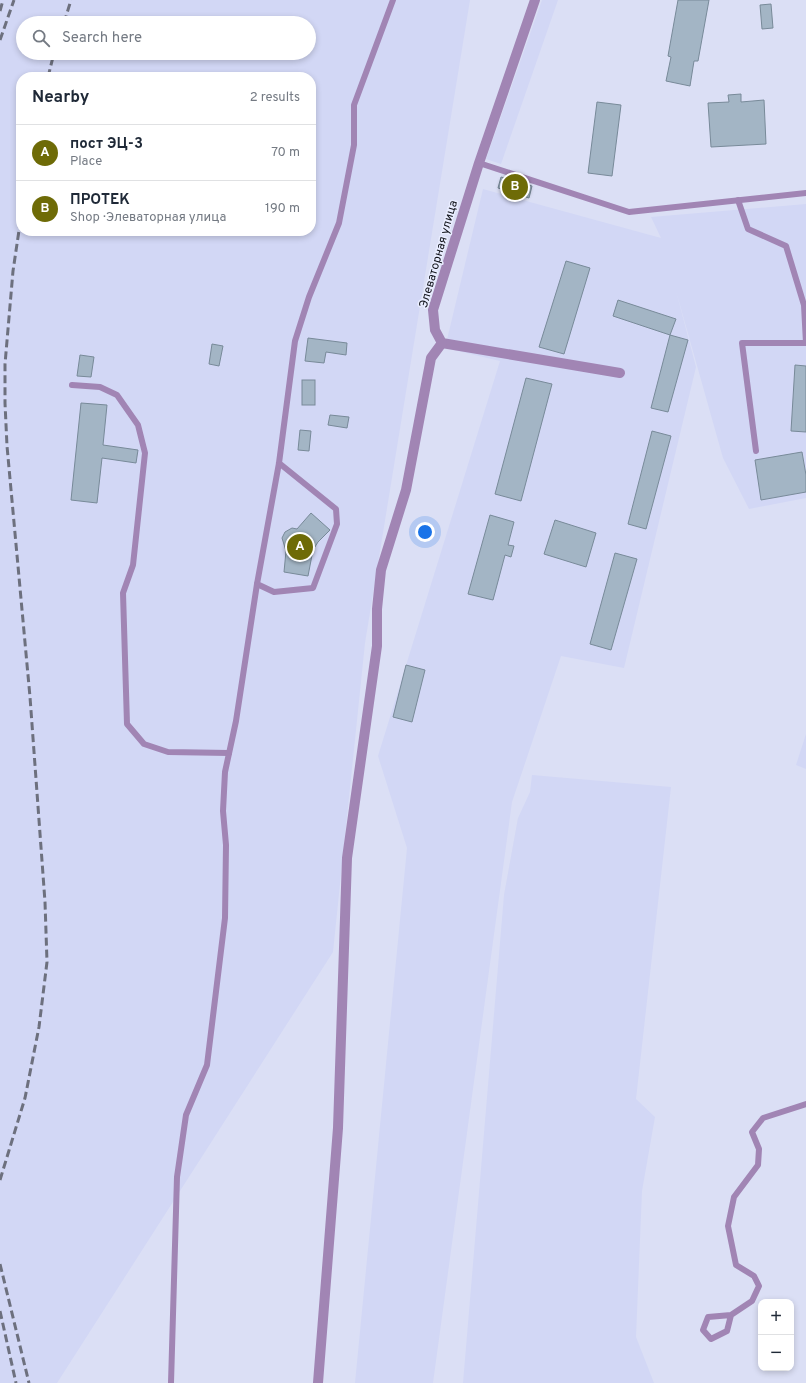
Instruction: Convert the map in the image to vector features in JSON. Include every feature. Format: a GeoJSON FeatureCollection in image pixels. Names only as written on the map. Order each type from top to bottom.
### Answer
{"type":"FeatureCollection","features":[{"type":"Feature","properties":{"kind":"street","name":"Элеваторная улица"},"geometry":{"type":"LineString","coordinates":[[442,343],[434,330],[433,310],[479,163],[535,0]]}},
{"type":"Feature","properties":{"kind":"street"},"geometry":{"type":"LineString","coordinates":[[318,1383],[338,1128],[347,858],[377,646],[376,609],[381,570],[406,490],[431,358],[442,343],[620,373]]}},
{"type":"Feature","properties":{"kind":"lane"},"geometry":{"type":"LineString","coordinates":[[171,1383],[177,1177],[186,1115],[207,1065],[225,918],[226,845],[223,811],[225,772],[236,721],[257,584],[279,463],[295,341],[309,297],[339,223],[354,145],[354,105],[393,0]]}},
{"type":"Feature","properties":{"kind":"lane"},"geometry":{"type":"LineString","coordinates":[[479,163],[629,212],[806,193]]}},
{"type":"Feature","properties":{"kind":"lane"},"geometry":{"type":"LineString","coordinates":[[738,200],[748,229],[786,246],[804,305],[806,343],[742,343],[756,451]]}},
{"type":"Feature","properties":{"kind":"lane"},"geometry":{"type":"LineString","coordinates":[[72,385],[100,387],[117,395],[138,425],[145,453],[133,565],[123,593],[127,724],[144,744],[168,752],[229,753]]}},
{"type":"Feature","properties":{"kind":"lane"},"geometry":{"type":"LineString","coordinates":[[257,584],[274,592],[313,588],[337,524],[336,509],[279,463]]}},
{"type":"Feature","properties":{"kind":"lane"},"geometry":{"type":"LineString","coordinates":[[731,1316],[727,1331],[711,1339],[704,1330],[708,1317],[731,1316],[752,1300],[760,1286],[754,1276],[736,1265],[728,1226],[734,1197],[758,1165],[759,1148],[752,1132],[763,1118],[806,1104]]}},
{"type":"Feature","properties":{"kind":"shaded area"},"geometry":{"type":"Polygon","coordinates":[[[0,0],[470,0],[365,643],[333,952],[57,1383],[0,1383],[0,0]]]}},
{"type":"Feature","properties":{"kind":"shaded area"},"geometry":{"type":"Polygon","coordinates":[[[542,0],[558,0],[501,164],[486,159],[542,0]]]}},
{"type":"Feature","properties":{"kind":"shaded area"},"geometry":{"type":"Polygon","coordinates":[[[483,189],[661,238],[651,217],[806,204],[806,498],[749,509],[723,458],[676,291],[696,367],[624,668],[561,656],[512,802],[433,1383],[355,1383],[407,848],[378,756],[500,361],[445,348],[483,189]]]}},
{"type":"Feature","properties":{"kind":"shaded area"},"geometry":{"type":"Polygon","coordinates":[[[806,734],[806,769],[796,765],[806,734]]]}},
{"type":"Feature","properties":{"kind":"shaded area"},"geometry":{"type":"Polygon","coordinates":[[[532,775],[671,787],[636,1099],[655,1117],[642,1191],[636,1337],[654,1383],[463,1383],[504,895],[518,818],[530,792],[532,775]]]}},
{"type":"Feature","properties":{"kind":"building"},"geometry":{"type":"Polygon","coordinates":[[[678,0],[709,0],[698,61],[694,61],[690,86],[666,81],[671,57],[668,56],[678,0]]]}},
{"type":"Feature","properties":{"kind":"building"},"geometry":{"type":"Polygon","coordinates":[[[771,4],[773,28],[762,29],[760,5],[771,4]]]}},
{"type":"Feature","properties":{"kind":"building"},"geometry":{"type":"Polygon","coordinates":[[[741,94],[741,102],[764,100],[766,144],[711,147],[708,103],[729,102],[728,95],[741,94]]]}},
{"type":"Feature","properties":{"kind":"building"},"geometry":{"type":"Polygon","coordinates":[[[597,102],[621,105],[612,176],[588,173],[597,102]]]}},
{"type":"Feature","properties":{"kind":"building"},"geometry":{"type":"Polygon","coordinates":[[[501,177],[532,186],[529,198],[498,188],[501,177]]]}},
{"type":"Feature","properties":{"kind":"building"},"geometry":{"type":"Polygon","coordinates":[[[566,261],[590,268],[564,354],[539,347],[566,261]]]}},
{"type":"Feature","properties":{"kind":"building"},"geometry":{"type":"Polygon","coordinates":[[[618,300],[676,319],[670,335],[613,316],[618,300]]]}},
{"type":"Feature","properties":{"kind":"building"},"geometry":{"type":"Polygon","coordinates":[[[670,335],[688,340],[668,412],[651,408],[670,335]]]}},
{"type":"Feature","properties":{"kind":"building"},"geometry":{"type":"Polygon","coordinates":[[[308,338],[347,343],[346,355],[326,352],[324,363],[305,361],[308,338]]]}},
{"type":"Feature","properties":{"kind":"building"},"geometry":{"type":"Polygon","coordinates":[[[212,344],[223,346],[219,366],[209,364],[212,344]]]}},
{"type":"Feature","properties":{"kind":"building"},"geometry":{"type":"Polygon","coordinates":[[[80,355],[94,357],[91,377],[77,376],[80,355]]]}},
{"type":"Feature","properties":{"kind":"building"},"geometry":{"type":"Polygon","coordinates":[[[795,365],[806,366],[806,432],[791,431],[795,365]]]}},
{"type":"Feature","properties":{"kind":"building"},"geometry":{"type":"Polygon","coordinates":[[[526,378],[552,384],[521,501],[495,494],[526,378]]]}},
{"type":"Feature","properties":{"kind":"building"},"geometry":{"type":"Polygon","coordinates":[[[302,380],[315,380],[315,405],[302,405],[302,380]]]}},
{"type":"Feature","properties":{"kind":"building"},"geometry":{"type":"Polygon","coordinates":[[[81,403],[107,405],[103,445],[138,450],[136,463],[102,458],[97,503],[71,500],[81,403]]]}},
{"type":"Feature","properties":{"kind":"building"},"geometry":{"type":"Polygon","coordinates":[[[330,415],[349,417],[347,428],[328,425],[330,415]]]}},
{"type":"Feature","properties":{"kind":"building"},"geometry":{"type":"Polygon","coordinates":[[[300,430],[311,431],[309,451],[298,450],[300,430]]]}},
{"type":"Feature","properties":{"kind":"building"},"geometry":{"type":"Polygon","coordinates":[[[652,431],[671,436],[646,529],[628,524],[652,431]]]}},
{"type":"Feature","properties":{"kind":"building"},"geometry":{"type":"Polygon","coordinates":[[[802,452],[806,475],[806,492],[761,500],[755,460],[802,452]]]}},
{"type":"Feature","properties":{"kind":"building"},"geometry":{"type":"Polygon","coordinates":[[[311,513],[330,530],[318,542],[313,550],[308,576],[284,572],[286,551],[282,538],[285,532],[292,528],[297,529],[311,513]]]}},
{"type":"Feature","properties":{"kind":"building"},"geometry":{"type":"Polygon","coordinates":[[[490,515],[514,522],[508,545],[514,546],[511,557],[505,555],[493,600],[468,594],[490,515]]]}},
{"type":"Feature","properties":{"kind":"building"},"geometry":{"type":"Polygon","coordinates":[[[555,520],[596,533],[586,567],[544,554],[555,520]]]}},
{"type":"Feature","properties":{"kind":"building"},"geometry":{"type":"Polygon","coordinates":[[[615,553],[637,559],[611,650],[590,644],[615,553]]]}},
{"type":"Feature","properties":{"kind":"building"},"geometry":{"type":"Polygon","coordinates":[[[406,665],[425,670],[412,722],[393,717],[406,665]]]}},
{"type":"Feature","properties":{"kind":"railway"},"geometry":{"type":"LineString","coordinates":[[0,11],[3,0]]}},
{"type":"Feature","properties":{"kind":"railway"},"geometry":{"type":"LineString","coordinates":[[0,40],[14,0]]}},
{"type":"Feature","properties":{"kind":"railway"},"geometry":{"type":"LineString","coordinates":[[66,16],[71,0]]}},
{"type":"Feature","properties":{"kind":"railway"},"geometry":{"type":"LineString","coordinates":[[49,72],[52,60]]}},
{"type":"Feature","properties":{"kind":"railway"},"geometry":{"type":"LineString","coordinates":[[0,1180],[25,1098],[39,1027],[47,962],[45,902],[30,697],[7,446],[5,403],[5,364],[13,271],[18,236]]}},
{"type":"Feature","properties":{"kind":"railway"},"geometry":{"type":"LineString","coordinates":[[0,1264],[29,1383]]}},
{"type":"Feature","properties":{"kind":"railway"},"geometry":{"type":"LineString","coordinates":[[0,1311],[16,1383]]}},
{"type":"Feature","properties":{"kind":"place","name":"ПРОТЕК"},"geometry":{"type":"Point","coordinates":[515,187]}},
{"type":"Feature","properties":{"kind":"place","name":"пост ЭЦ-3"},"geometry":{"type":"Point","coordinates":[300,547]}}]}
